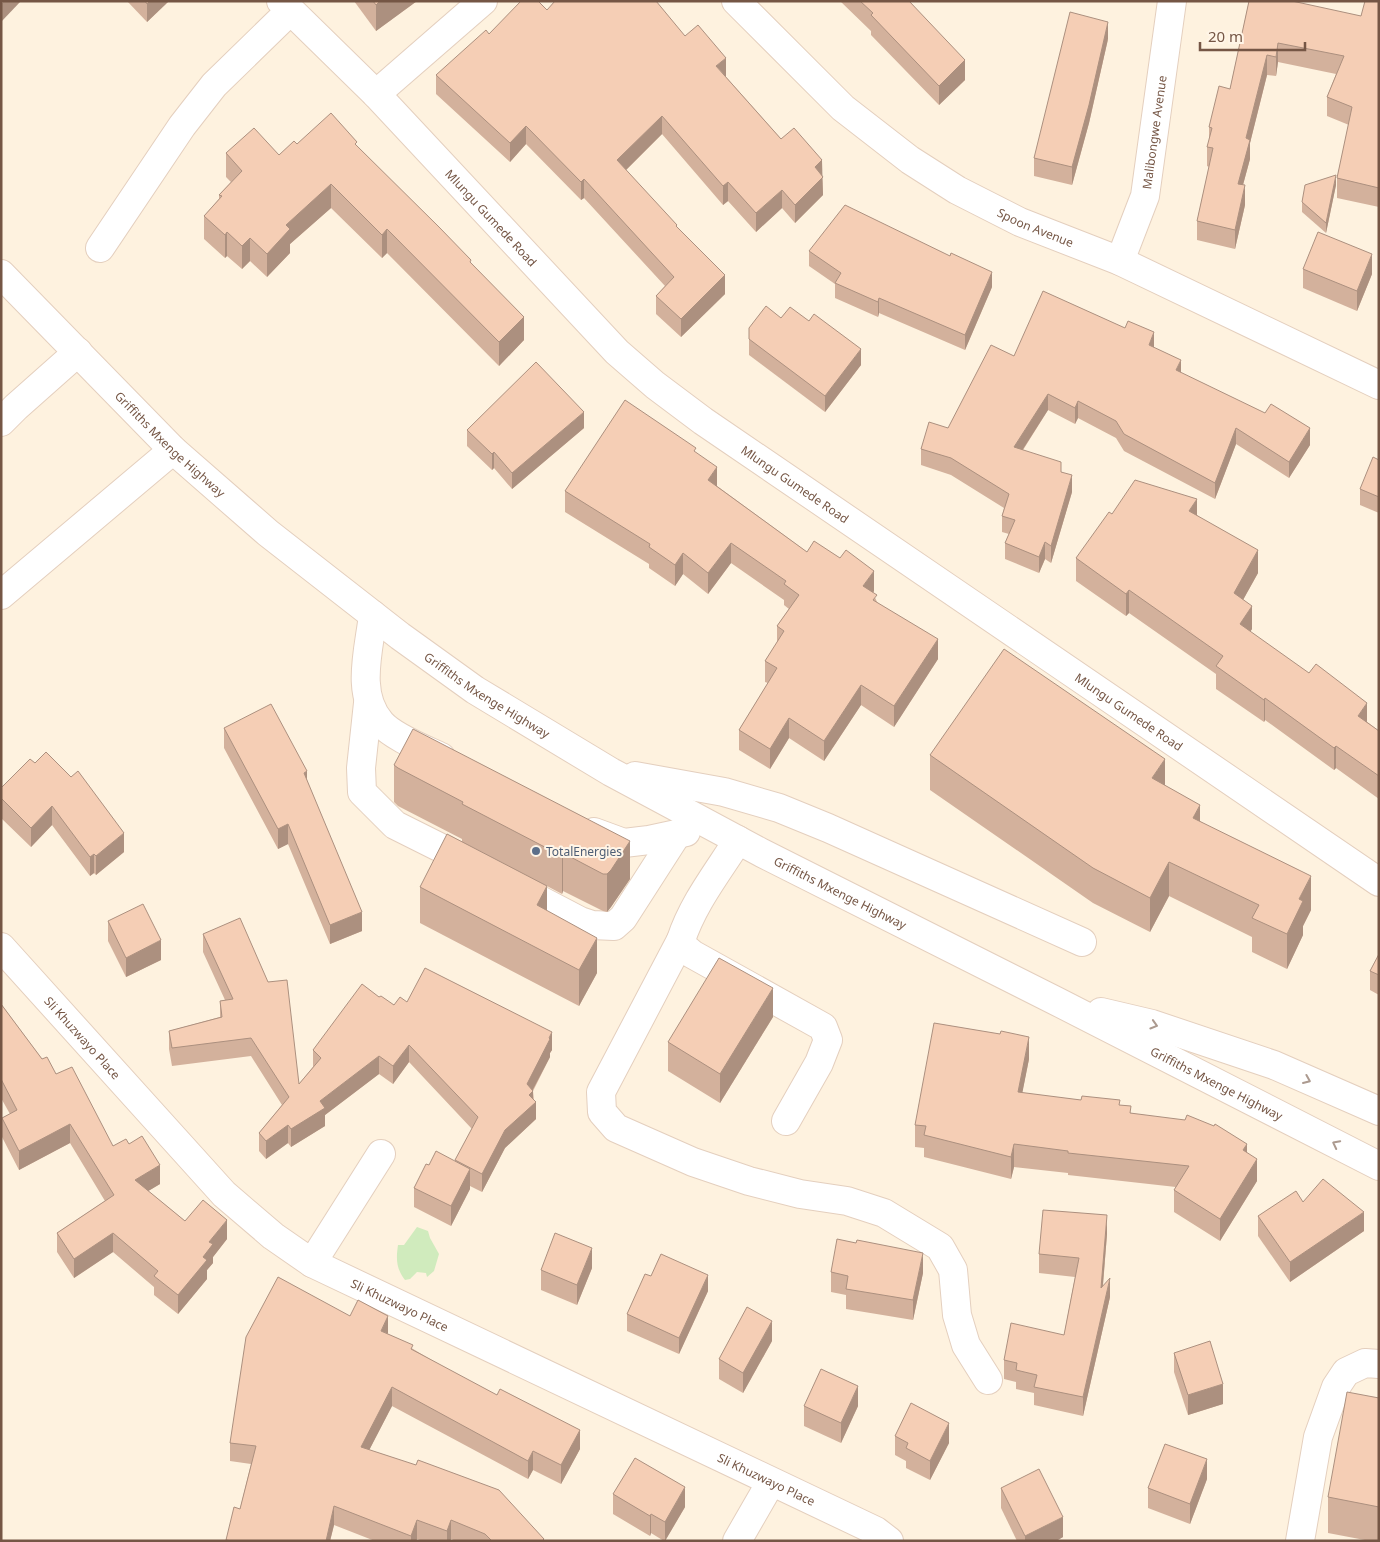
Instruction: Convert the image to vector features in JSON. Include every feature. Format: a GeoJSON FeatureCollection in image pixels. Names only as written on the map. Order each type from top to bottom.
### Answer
{"type":"FeatureCollection","features":[{"type":"Feature","properties":{"kind":"street"},"geometry":{"type":"LineString","coordinates":[[376,94],[482,1]]}},
{"type":"Feature","properties":{"kind":"street","name":"Spoon Avenue"},"geometry":{"type":"LineString","coordinates":[[736,1],[843,108],[910,160],[957,190],[1020,222],[1120,261],[1379,385]]}},
{"type":"Feature","properties":{"kind":"street","name":"Malibongwe Avenue"},"geometry":{"type":"LineString","coordinates":[[1120,261],[1145,196],[1172,1]]}},
{"type":"Feature","properties":{"kind":"street"},"geometry":{"type":"LineString","coordinates":[[100,248],[182,126],[214,85],[285,6]]}},
{"type":"Feature","properties":{"kind":"street","name":"Mlungu Gumede Road"},"geometry":{"type":"LineString","coordinates":[[285,6],[376,94],[616,352],[655,385],[703,422],[1379,882]]}},
{"type":"Feature","properties":{"kind":"street","name":"Griffiths Mxenge Highway"},"geometry":{"type":"LineString","coordinates":[[1,274],[173,450],[268,533],[373,615],[475,690],[611,772],[711,826],[1379,1166]]}},
{"type":"Feature","properties":{"kind":"street"},"geometry":{"type":"LineString","coordinates":[[1,422],[78,352]]}},
{"type":"Feature","properties":{"kind":"street"},"geometry":{"type":"LineString","coordinates":[[1,595],[173,450]]}},
{"type":"Feature","properties":{"kind":"street"},"geometry":{"type":"LineString","coordinates":[[373,615],[365,681],[368,703],[361,768],[362,792],[395,825],[580,921],[592,925],[606,926],[614,926],[623,918],[677,834]]}},
{"type":"Feature","properties":{"kind":"street"},"geometry":{"type":"LineString","coordinates":[[368,703],[382,724],[406,740],[458,766]]}},
{"type":"Feature","properties":{"kind":"street"},"geometry":{"type":"LineString","coordinates":[[611,772],[724,792],[779,808],[837,832],[1082,942]]}},
{"type":"Feature","properties":{"kind":"street"},"geometry":{"type":"LineString","coordinates":[[573,822],[599,835],[624,843],[649,840],[711,826]]}},
{"type":"Feature","properties":{"kind":"street"},"geometry":{"type":"LineString","coordinates":[[738,840],[696,906],[681,940],[601,1092],[602,1112],[616,1128],[692,1162],[749,1181],[800,1194],[847,1201],[884,1214],[940,1247],[953,1270],[958,1315],[966,1345],[988,1380]]}},
{"type":"Feature","properties":{"kind":"street"},"geometry":{"type":"LineString","coordinates":[[681,940],[685,948],[692,954],[823,1027],[828,1040],[819,1063],[786,1121]]}},
{"type":"Feature","properties":{"kind":"street","name":"Sli Khuzwayo Place"},"geometry":{"type":"LineString","coordinates":[[1,947],[224,1194],[273,1236],[312,1263],[876,1532],[889,1541]]}},
{"type":"Feature","properties":{"kind":"street","name":"Griffiths Mxenge Highway"},"geometry":{"type":"LineString","coordinates":[[1056,1000],[1152,1024],[1274,1065],[1379,1111]]}},
{"type":"Feature","properties":{"kind":"street"},"geometry":{"type":"LineString","coordinates":[[312,1263],[381,1154]]}},
{"type":"Feature","properties":{"kind":"street"},"geometry":{"type":"LineString","coordinates":[[1300,1541],[1318,1437],[1336,1387],[1346,1372],[1365,1363],[1379,1364]]}},
{"type":"Feature","properties":{"kind":"street"},"geometry":{"type":"LineString","coordinates":[[737,1541],[771,1482]]}},
{"type":"Feature","properties":{"kind":"green space"},"geometry":{"type":"Polygon","coordinates":[[[417,1227],[428,1231],[439,1254],[434,1271],[427,1277],[426,1273],[417,1272],[410,1279],[405,1280],[397,1263],[398,1245],[404,1245],[417,1227]]]}},
{"type":"Feature","properties":{"kind":"building"},"geometry":{"type":"Polygon","coordinates":[[[521,1],[538,1],[547,10],[555,1],[656,1],[685,36],[698,25],[726,58],[716,66],[781,139],[794,128],[822,160],[815,167],[823,177],[795,205],[782,190],[756,213],[728,182],[723,186],[662,116],[617,160],[676,226],[725,275],[681,319],[656,296],[674,277],[584,179],[581,182],[526,126],[510,143],[436,75],[486,30],[489,34],[521,1]]]}},
{"type":"Feature","properties":{"kind":"building"},"geometry":{"type":"Polygon","coordinates":[[[860,1],[909,1],[965,60],[939,86],[860,1]]]}},
{"type":"Feature","properties":{"kind":"building"},"geometry":{"type":"Polygon","coordinates":[[[1249,1],[1292,1],[1361,16],[1365,1],[1379,1],[1379,188],[1337,178],[1352,107],[1327,97],[1344,56],[1278,43],[1276,57],[1267,55],[1246,138],[1250,140],[1238,184],[1245,185],[1235,230],[1197,221],[1213,148],[1207,147],[1212,128],[1209,127],[1219,86],[1230,89],[1249,1]]]}},
{"type":"Feature","properties":{"kind":"building"},"geometry":{"type":"Polygon","coordinates":[[[1070,12],[1108,22],[1089,105],[1072,167],[1034,158],[1070,12]]]}},
{"type":"Feature","properties":{"kind":"building"},"geometry":{"type":"Polygon","coordinates":[[[331,113],[357,142],[355,144],[439,227],[524,317],[499,342],[387,229],[382,235],[331,184],[286,225],[290,229],[267,254],[250,238],[242,246],[227,232],[225,235],[204,216],[222,196],[219,195],[242,171],[226,153],[254,128],[279,155],[294,141],[297,144],[331,113]]]}},
{"type":"Feature","properties":{"kind":"building"},"geometry":{"type":"Polygon","coordinates":[[[1336,175],[1326,223],[1302,202],[1305,185],[1336,175]]]}},
{"type":"Feature","properties":{"kind":"building"},"geometry":{"type":"Polygon","coordinates":[[[845,205],[950,256],[951,253],[992,272],[965,335],[879,298],[878,302],[835,283],[841,273],[809,251],[845,205]]]}},
{"type":"Feature","properties":{"kind":"building"},"geometry":{"type":"Polygon","coordinates":[[[1318,232],[1372,254],[1357,291],[1303,269],[1318,232]]]}},
{"type":"Feature","properties":{"kind":"building"},"geometry":{"type":"Polygon","coordinates":[[[1043,291],[1125,328],[1128,321],[1154,332],[1149,345],[1181,360],[1176,370],[1265,413],[1271,404],[1310,428],[1289,462],[1236,428],[1215,483],[1124,434],[1116,421],[1078,401],[1075,408],[1048,394],[1014,447],[1061,462],[1061,472],[1072,475],[1051,546],[1045,542],[1039,557],[1005,543],[1015,520],[1002,516],[1009,494],[951,458],[921,449],[929,422],[948,428],[991,345],[1014,356],[1043,291]]]}},
{"type":"Feature","properties":{"kind":"building"},"geometry":{"type":"Polygon","coordinates":[[[766,306],[781,318],[790,307],[809,321],[814,314],[861,349],[825,396],[749,339],[749,328],[766,306]]]}},
{"type":"Feature","properties":{"kind":"building"},"geometry":{"type":"Polygon","coordinates":[[[536,362],[584,412],[512,473],[494,452],[492,454],[467,430],[536,362]]]}},
{"type":"Feature","properties":{"kind":"building"},"geometry":{"type":"Polygon","coordinates":[[[625,400],[696,448],[694,451],[717,467],[708,480],[807,552],[814,541],[840,558],[846,550],[874,571],[863,586],[877,595],[873,600],[938,639],[894,706],[861,685],[824,741],[789,718],[770,749],[739,730],[777,668],[765,661],[784,631],[777,626],[799,595],[784,584],[786,581],[731,543],[708,573],[683,553],[675,565],[649,547],[650,544],[565,491],[625,400]]]}},
{"type":"Feature","properties":{"kind":"building"},"geometry":{"type":"Polygon","coordinates":[[[1373,457],[1379,460],[1379,497],[1360,489],[1373,457]]]}},
{"type":"Feature","properties":{"kind":"building"},"geometry":{"type":"Polygon","coordinates":[[[1135,480],[1197,499],[1189,511],[1258,550],[1234,593],[1252,606],[1240,624],[1309,673],[1316,664],[1367,703],[1358,716],[1379,731],[1379,776],[1336,746],[1334,748],[1265,698],[1264,700],[1216,666],[1223,656],[1129,590],[1126,594],[1076,558],[1109,512],[1112,514],[1135,480]]]}},
{"type":"Feature","properties":{"kind":"building"},"geometry":{"type":"Polygon","coordinates":[[[1004,649],[1165,759],[1152,778],[1200,805],[1193,818],[1311,876],[1299,899],[1303,901],[1287,934],[1252,918],[1259,905],[1169,862],[1150,898],[1093,868],[930,755],[1004,649]]]}},
{"type":"Feature","properties":{"kind":"building"},"geometry":{"type":"Polygon","coordinates":[[[271,704],[307,771],[304,773],[362,912],[330,925],[288,824],[278,829],[224,728],[271,704]]]}},
{"type":"Feature","properties":{"kind":"building"},"geometry":{"type":"Polygon","coordinates":[[[413,729],[630,841],[607,874],[603,874],[563,853],[562,856],[462,804],[463,802],[394,765],[413,729]]]}},
{"type":"Feature","properties":{"kind":"building"},"geometry":{"type":"Polygon","coordinates":[[[46,752],[71,777],[78,771],[124,833],[96,856],[94,854],[90,857],[52,806],[31,828],[1,798],[1,788],[30,759],[35,763],[46,752]]]}},
{"type":"Feature","properties":{"kind":"building"},"geometry":{"type":"Polygon","coordinates":[[[447,834],[547,886],[537,905],[597,938],[579,970],[420,887],[447,834]]]}},
{"type":"Feature","properties":{"kind":"building"},"geometry":{"type":"Polygon","coordinates":[[[143,904],[161,940],[126,958],[108,921],[143,904]]]}},
{"type":"Feature","properties":{"kind":"building"},"geometry":{"type":"Polygon","coordinates":[[[240,918],[268,982],[287,980],[299,1084],[321,1058],[313,1050],[362,984],[379,997],[381,996],[394,1005],[400,997],[407,1002],[425,968],[552,1032],[527,1084],[533,1091],[529,1095],[536,1102],[505,1130],[482,1174],[455,1160],[478,1117],[409,1045],[393,1066],[379,1056],[320,1101],[325,1108],[291,1129],[288,1125],[266,1141],[259,1133],[289,1097],[251,1038],[172,1048],[169,1031],[222,1017],[220,1001],[233,999],[203,934],[240,918]]]}},
{"type":"Feature","properties":{"kind":"building"},"geometry":{"type":"Polygon","coordinates":[[[1379,954],[1379,975],[1370,971],[1379,954]]]}},
{"type":"Feature","properties":{"kind":"building"},"geometry":{"type":"Polygon","coordinates":[[[719,958],[773,988],[720,1074],[668,1042],[719,958]]]}},
{"type":"Feature","properties":{"kind":"building"},"geometry":{"type":"Polygon","coordinates":[[[1,1004],[42,1059],[47,1057],[56,1074],[72,1067],[113,1146],[126,1139],[129,1144],[142,1136],[160,1165],[135,1180],[185,1221],[203,1200],[227,1220],[209,1242],[213,1244],[203,1257],[207,1260],[178,1295],[154,1276],[158,1271],[113,1233],[74,1259],[57,1233],[114,1195],[70,1124],[19,1151],[2,1118],[17,1110],[1,1079],[1,1004]]]}},
{"type":"Feature","properties":{"kind":"building"},"geometry":{"type":"Polygon","coordinates":[[[934,1023],[1000,1034],[1001,1031],[1029,1037],[1018,1092],[1081,1100],[1082,1096],[1120,1100],[1119,1105],[1131,1106],[1130,1113],[1185,1120],[1187,1115],[1214,1126],[1215,1124],[1247,1144],[1243,1150],[1257,1159],[1220,1219],[1174,1190],[1189,1166],[1068,1153],[1068,1151],[1014,1144],[1011,1157],[924,1135],[926,1126],[915,1125],[934,1023]]]}},
{"type":"Feature","properties":{"kind":"building"},"geometry":{"type":"Polygon","coordinates":[[[436,1151],[470,1169],[451,1206],[414,1188],[426,1164],[429,1165],[436,1151]]]}},
{"type":"Feature","properties":{"kind":"building"},"geometry":{"type":"Polygon","coordinates":[[[1323,1179],[1364,1212],[1290,1262],[1258,1216],[1296,1191],[1303,1202],[1323,1179]]]}},
{"type":"Feature","properties":{"kind":"building"},"geometry":{"type":"Polygon","coordinates":[[[1043,1210],[1107,1215],[1101,1288],[1110,1278],[1083,1397],[1034,1387],[1037,1375],[1016,1370],[1017,1363],[1004,1360],[1011,1323],[1064,1335],[1079,1258],[1039,1254],[1043,1210]]]}},
{"type":"Feature","properties":{"kind":"building"},"geometry":{"type":"Polygon","coordinates":[[[555,1233],[592,1248],[577,1285],[541,1270],[555,1233]]]}},
{"type":"Feature","properties":{"kind":"building"},"geometry":{"type":"Polygon","coordinates":[[[837,1239],[856,1243],[857,1240],[923,1253],[913,1300],[846,1289],[848,1276],[831,1272],[837,1239]]]}},
{"type":"Feature","properties":{"kind":"building"},"geometry":{"type":"Polygon","coordinates":[[[661,1254],[708,1275],[679,1338],[627,1314],[645,1274],[651,1276],[661,1254]]]}},
{"type":"Feature","properties":{"kind":"building"},"geometry":{"type":"Polygon","coordinates":[[[278,1277],[350,1316],[358,1300],[388,1316],[381,1331],[413,1345],[411,1349],[497,1395],[500,1389],[580,1430],[561,1465],[533,1451],[528,1461],[392,1387],[361,1447],[416,1465],[418,1460],[499,1490],[544,1539],[542,1541],[492,1541],[485,1534],[451,1520],[447,1531],[417,1520],[411,1536],[334,1506],[326,1541],[226,1540],[234,1507],[240,1509],[256,1446],[230,1443],[246,1337],[278,1277]]]}},
{"type":"Feature","properties":{"kind":"building"},"geometry":{"type":"Polygon","coordinates":[[[747,1307],[772,1321],[743,1373],[719,1359],[747,1307]]]}},
{"type":"Feature","properties":{"kind":"building"},"geometry":{"type":"Polygon","coordinates":[[[1210,1341],[1223,1384],[1188,1395],[1174,1353],[1210,1341]]]}},
{"type":"Feature","properties":{"kind":"building"},"geometry":{"type":"Polygon","coordinates":[[[821,1369],[858,1386],[841,1423],[804,1406],[821,1369]]]}},
{"type":"Feature","properties":{"kind":"building"},"geometry":{"type":"Polygon","coordinates":[[[1347,1392],[1379,1398],[1379,1507],[1328,1497],[1347,1392]]]}},
{"type":"Feature","properties":{"kind":"building"},"geometry":{"type":"Polygon","coordinates":[[[911,1403],[949,1423],[930,1461],[906,1448],[908,1443],[895,1436],[911,1403]]]}},
{"type":"Feature","properties":{"kind":"building"},"geometry":{"type":"Polygon","coordinates":[[[1165,1444],[1207,1459],[1190,1504],[1148,1488],[1165,1444]]]}},
{"type":"Feature","properties":{"kind":"building"},"geometry":{"type":"Polygon","coordinates":[[[635,1458],[685,1487],[665,1522],[651,1514],[650,1516],[613,1494],[635,1458]]]}},
{"type":"Feature","properties":{"kind":"building"},"geometry":{"type":"Polygon","coordinates":[[[1039,1469],[1063,1517],[1025,1536],[1001,1488],[1039,1469]]]}},
{"type":"Feature","properties":{"kind":"place","name":"TotalEnergies"},"geometry":{"type":"Point","coordinates":[536,851]}}]}
